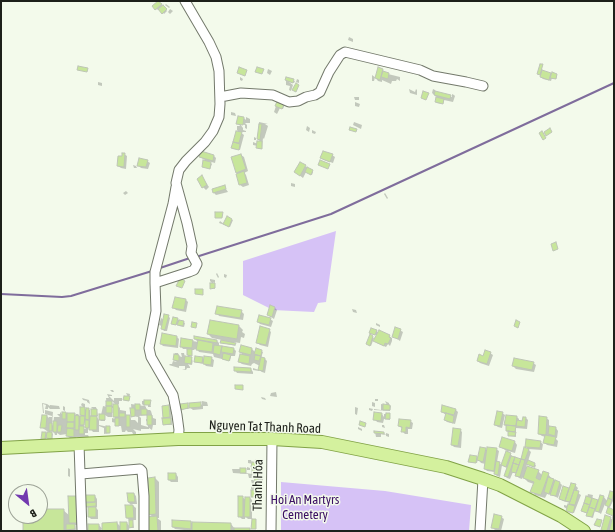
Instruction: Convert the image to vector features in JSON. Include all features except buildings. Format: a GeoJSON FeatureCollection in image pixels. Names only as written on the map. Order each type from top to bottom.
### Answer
{"type":"FeatureCollection","features":[{"type":"Feature","properties":{"kind":"main road","name":"Nguyen Tat Thanh Road"},"geometry":{"type":"LineString","coordinates":[[1,448],[178,439],[272,439],[322,442],[446,467],[483,479],[500,485],[560,516],[584,531]]}},
{"type":"Feature","properties":{"kind":"street"},"geometry":{"type":"LineString","coordinates":[[178,439],[179,430],[173,395],[151,357],[149,348],[156,311],[156,270],[171,211],[179,170],[213,131],[219,117],[220,97],[219,71],[216,57],[185,1]]}},
{"type":"Feature","properties":{"kind":"street"},"geometry":{"type":"LineString","coordinates":[[220,97],[241,93],[273,95],[289,102],[298,101],[315,95],[320,92],[329,72],[340,55],[345,52],[420,70],[433,76],[482,86]]}},
{"type":"Feature","properties":{"kind":"street"},"geometry":{"type":"LineString","coordinates":[[155,283],[194,270],[197,264],[191,253],[192,246],[187,222],[176,183]]}},
{"type":"Feature","properties":{"kind":"street","name":"Thanh Hóa"},"geometry":{"type":"LineString","coordinates":[[271,531],[272,439]]}},
{"type":"Feature","properties":{"kind":"street"},"geometry":{"type":"LineString","coordinates":[[79,444],[82,531]]}},
{"type":"Feature","properties":{"kind":"street"},"geometry":{"type":"LineString","coordinates":[[81,474],[140,469],[142,471],[144,488],[144,531]]}},
{"type":"Feature","properties":{"kind":"street"},"geometry":{"type":"LineString","coordinates":[[480,531],[483,479]]}},
{"type":"Feature","properties":{"kind":"green space"},"geometry":{"type":"Polygon","coordinates":[[[336,231],[326,302],[318,303],[314,312],[273,310],[243,295],[243,261],[336,231]]]}},
{"type":"Feature","properties":{"kind":"green space","name":"Hoi An Martyrs Cemetery"},"geometry":{"type":"Polygon","coordinates":[[[281,482],[385,491],[471,505],[469,531],[281,531],[281,482]]]}},
{"type":"Feature","properties":{"kind":"waterway"},"geometry":{"type":"LineString","coordinates":[[196,257],[331,214],[614,83]]}},
{"type":"Feature","properties":{"kind":"waterway"},"geometry":{"type":"LineString","coordinates":[[160,268],[190,258]]}},
{"type":"Feature","properties":{"kind":"waterway"},"geometry":{"type":"LineString","coordinates":[[1,294],[62,297],[71,296],[152,271]]}}]}
